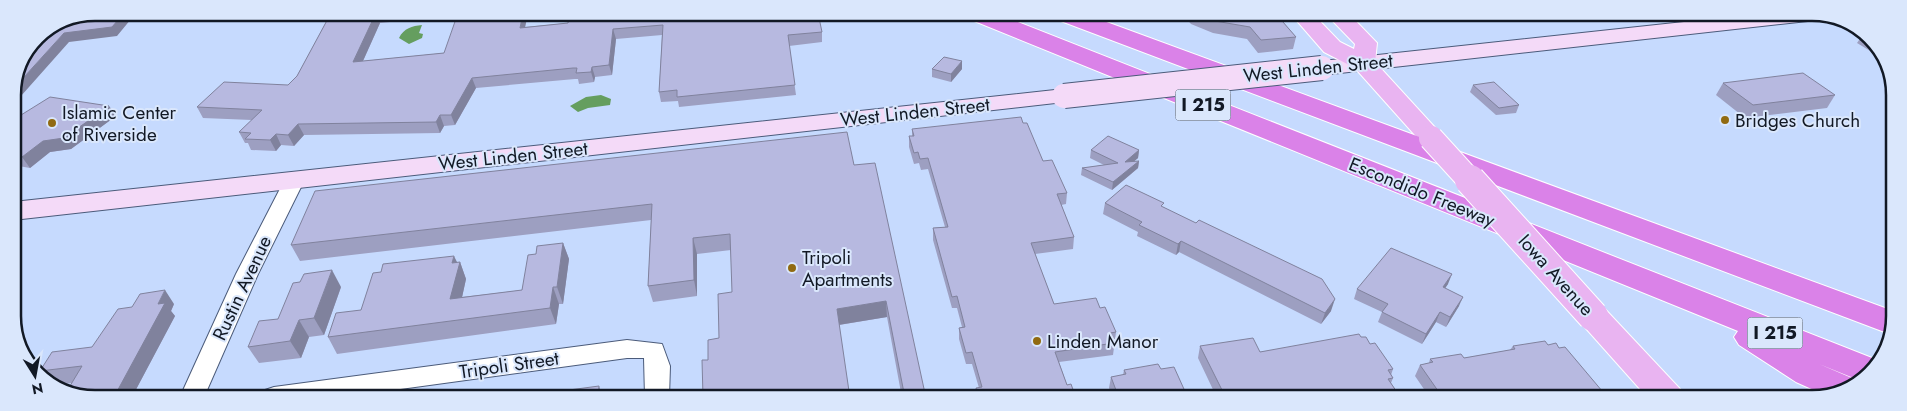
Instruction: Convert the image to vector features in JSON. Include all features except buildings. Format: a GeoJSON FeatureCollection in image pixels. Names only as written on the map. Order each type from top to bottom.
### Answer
{"type":"FeatureCollection","features":[{"type":"Feature","properties":{"kind":"highway","name":"Escondido Freeway"},"geometry":{"type":"LineString","coordinates":[[995,21],[1863,369]]}},
{"type":"Feature","properties":{"kind":"highway","name":"Escondido Freeway"},"geometry":{"type":"LineString","coordinates":[[1082,21],[1885,320]]}},
{"type":"Feature","properties":{"kind":"highway"},"geometry":{"type":"LineString","coordinates":[[1707,254],[1886,313]]}},
{"type":"Feature","properties":{"kind":"highway"},"geometry":{"type":"LineString","coordinates":[[1680,295],[1808,372],[1836,385]]}},
{"type":"Feature","properties":{"kind":"main road","name":"Iowa Avenue"},"geometry":{"type":"LineString","coordinates":[[1308,21],[1332,48],[1363,63],[1661,390]]}},
{"type":"Feature","properties":{"kind":"main road"},"geometry":{"type":"LineString","coordinates":[[1344,21],[1366,43],[1363,63]]}},
{"type":"Feature","properties":{"kind":"street","name":"West Linden Street"},"geometry":{"type":"LineString","coordinates":[[21,210],[1752,21]]}},
{"type":"Feature","properties":{"kind":"street","name":"Rustin Avenue"},"geometry":{"type":"LineString","coordinates":[[195,390],[247,274],[294,181]]}},
{"type":"Feature","properties":{"kind":"street","name":"Tripoli Street"},"geometry":{"type":"LineString","coordinates":[[325,390],[627,349],[654,350],[658,366],[657,390]]}},
{"type":"Feature","properties":{"kind":"shaded area"},"geometry":{"type":"Polygon","coordinates":[[[422,25],[419,33],[423,34],[422,38],[409,44],[399,38],[409,28],[422,25]]]}},
{"type":"Feature","properties":{"kind":"shaded area"},"geometry":{"type":"Polygon","coordinates":[[[601,95],[611,99],[610,105],[588,108],[578,112],[570,106],[586,97],[601,95]]]}},
{"type":"Feature","properties":{"kind":"place","name":"Bridges Church"},"geometry":{"type":"Point","coordinates":[1725,120]}},
{"type":"Feature","properties":{"kind":"place","name":"Islamic Center of Riverside"},"geometry":{"type":"Point","coordinates":[52,123]}},
{"type":"Feature","properties":{"kind":"place","name":"Tripoli Apartments"},"geometry":{"type":"Point","coordinates":[792,268]}},
{"type":"Feature","properties":{"kind":"place","name":"Linden Manor"},"geometry":{"type":"Point","coordinates":[1037,341]}}]}
